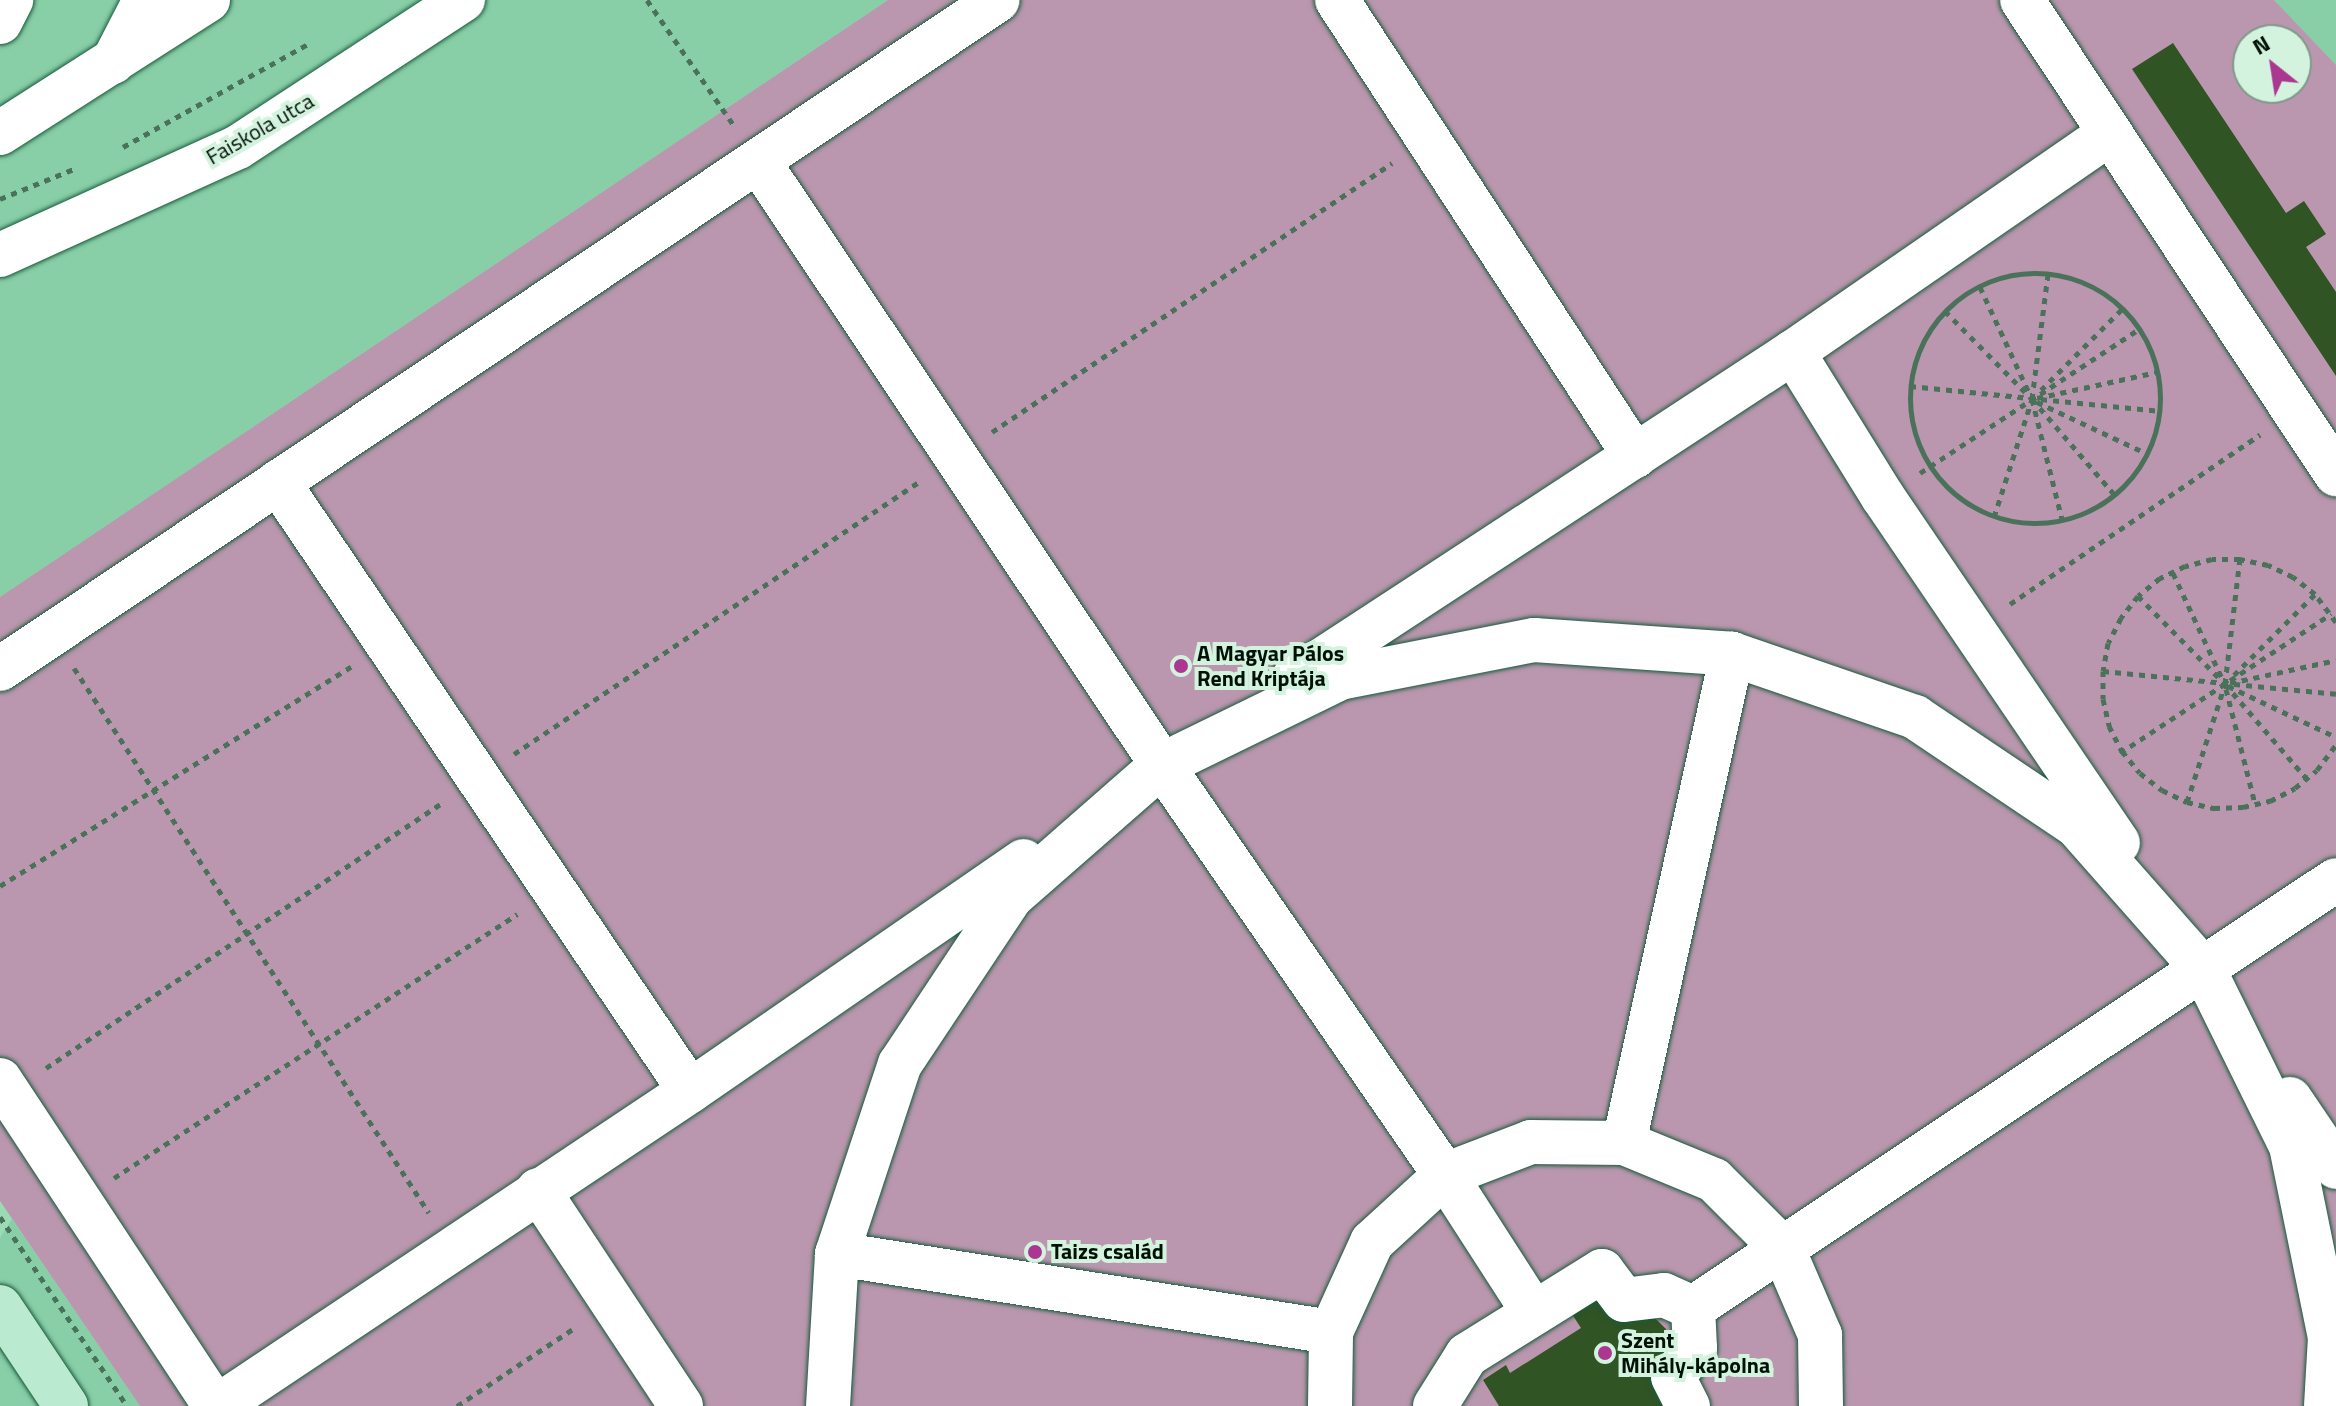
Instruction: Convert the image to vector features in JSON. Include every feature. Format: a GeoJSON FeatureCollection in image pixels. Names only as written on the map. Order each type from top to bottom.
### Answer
{"type":"FeatureCollection","features":[{"type":"Feature","properties":{"kind":"main road"},"geometry":{"type":"LineString","coordinates":[[4,1324],[66,1406]]}},
{"type":"Feature","properties":{"kind":"street"},"geometry":{"type":"LineString","coordinates":[[0,22],[11,0]]}},
{"type":"Feature","properties":{"kind":"street"},"geometry":{"type":"LineString","coordinates":[[112,64],[145,0]]}},
{"type":"Feature","properties":{"kind":"street"},"geometry":{"type":"LineString","coordinates":[[0,133],[208,0]]}},
{"type":"Feature","properties":{"kind":"street","name":"Faiskola utca"},"geometry":{"type":"LineString","coordinates":[[0,255],[238,147],[463,0]]}},
{"type":"Feature","properties":{"kind":"street"},"geometry":{"type":"LineString","coordinates":[[0,669],[998,0]]}},
{"type":"Feature","properties":{"kind":"street"},"geometry":{"type":"LineString","coordinates":[[1337,0],[1635,456]]}},
{"type":"Feature","properties":{"kind":"street"},"geometry":{"type":"LineString","coordinates":[[2022,0],[2336,474]]}},
{"type":"Feature","properties":{"kind":"street"},"geometry":{"type":"LineString","coordinates":[[4,1087],[216,1406],[690,1091],[1162,765],[1793,352],[2109,134]]}},
{"type":"Feature","properties":{"kind":"street"},"geometry":{"type":"LineString","coordinates":[[758,161],[1162,765],[1445,1175],[1534,1313]]}},
{"type":"Feature","properties":{"kind":"street"},"geometry":{"type":"LineString","coordinates":[[1793,352],[1883,497],[2336,1167]]}},
{"type":"Feature","properties":{"kind":"street"},"geometry":{"type":"LineString","coordinates":[[278,482],[690,1091]]}},
{"type":"Feature","properties":{"kind":"street"},"geometry":{"type":"LineString","coordinates":[[828,1406],[837,1254],[900,1064],[1011,897],[1162,765],[1340,678],[1534,640],[1732,654],[1915,717],[2076,825],[2204,970],[2291,1146],[2330,1337],[2326,1406]]}},
{"type":"Feature","properties":{"kind":"street"},"geometry":{"type":"LineString","coordinates":[[1624,1143],[1732,654]]}},
{"type":"Feature","properties":{"kind":"street"},"geometry":{"type":"LineString","coordinates":[[1693,1308],[2336,880]]}},
{"type":"Feature","properties":{"kind":"street"},"geometry":{"type":"LineString","coordinates":[[1330,1406],[1331,1332],[1372,1242],[1445,1175],[1531,1142],[1624,1143],[1714,1180],[1783,1249],[1820,1335],[1821,1406]]}},
{"type":"Feature","properties":{"kind":"street"},"geometry":{"type":"LineString","coordinates":[[538,1190],[681,1406]]}},
{"type":"Feature","properties":{"kind":"street"},"geometry":{"type":"LineString","coordinates":[[837,1254],[1331,1332]]}},
{"type":"Feature","properties":{"kind":"street"},"geometry":{"type":"LineString","coordinates":[[1435,1406],[1467,1355],[1602,1271],[1624,1300],[1664,1295],[1693,1308]]}},
{"type":"Feature","properties":{"kind":"street"},"geometry":{"type":"LineString","coordinates":[[1688,1406],[1673,1377],[1695,1348],[1693,1308]]}},
{"type":"Feature","properties":{"kind":"path"},"geometry":{"type":"LineString","coordinates":[[647,0],[724,111]]}},
{"type":"Feature","properties":{"kind":"path"},"geometry":{"type":"LineString","coordinates":[[110,154],[318,39]]}},
{"type":"Feature","properties":{"kind":"path"},"geometry":{"type":"LineString","coordinates":[[4,1087],[247,933],[1428,139]]}},
{"type":"Feature","properties":{"kind":"path"},"geometry":{"type":"LineString","coordinates":[[0,199],[83,165]]}},
{"type":"Feature","properties":{"kind":"path"},"geometry":{"type":"LineString","coordinates":[[2019,274],[2048,274],[2088,286],[2122,309],[2139,329],[2157,372],[2159,411],[2146,453],[2124,486],[2103,504],[2062,519],[2022,523],[1994,517],[1969,505],[1947,488],[1930,467],[1917,442],[1910,414],[1910,386],[1916,359],[1928,334],[1945,311],[1980,287],[2019,274]]}},
{"type":"Feature","properties":{"kind":"path"},"geometry":{"type":"LineString","coordinates":[[1994,517],[2032,399],[2048,274]]}},
{"type":"Feature","properties":{"kind":"path"},"geometry":{"type":"LineString","coordinates":[[1980,287],[2032,399],[2062,519]]}},
{"type":"Feature","properties":{"kind":"path"},"geometry":{"type":"LineString","coordinates":[[2032,399],[2122,309]]}},
{"type":"Feature","properties":{"kind":"path"},"geometry":{"type":"LineString","coordinates":[[1945,311],[2032,399],[2114,494]]}},
{"type":"Feature","properties":{"kind":"path"},"geometry":{"type":"LineString","coordinates":[[1883,497],[2139,329]]}},
{"type":"Feature","properties":{"kind":"path"},"geometry":{"type":"LineString","coordinates":[[2032,399],[2157,372]]}},
{"type":"Feature","properties":{"kind":"path"},"geometry":{"type":"LineString","coordinates":[[1910,386],[2159,411]]}},
{"type":"Feature","properties":{"kind":"path"},"geometry":{"type":"LineString","coordinates":[[2032,399],[2146,453]]}},
{"type":"Feature","properties":{"kind":"path"},"geometry":{"type":"LineString","coordinates":[[1972,630],[2294,412]]}},
{"type":"Feature","properties":{"kind":"path"},"geometry":{"type":"LineString","coordinates":[[2336,622],[2315,594],[2293,577],[2268,565],[2240,559],[2212,559],[2172,572],[2138,596],[2121,618],[2108,643],[2103,671],[2103,699],[2109,726],[2122,751],[2140,773],[2162,790],[2187,802],[2214,808],[2270,801],[2307,779],[2336,745]]}},
{"type":"Feature","properties":{"kind":"path"},"geometry":{"type":"LineString","coordinates":[[2187,802],[2225,684],[2240,559]]}},
{"type":"Feature","properties":{"kind":"path"},"geometry":{"type":"LineString","coordinates":[[2172,572],[2225,684],[2255,804]]}},
{"type":"Feature","properties":{"kind":"path"},"geometry":{"type":"LineString","coordinates":[[2225,684],[2315,594]]}},
{"type":"Feature","properties":{"kind":"path"},"geometry":{"type":"LineString","coordinates":[[2138,596],[2225,684],[2307,779]]}},
{"type":"Feature","properties":{"kind":"path"},"geometry":{"type":"LineString","coordinates":[[2076,782],[2331,614]]}},
{"type":"Feature","properties":{"kind":"path"},"geometry":{"type":"LineString","coordinates":[[52,634],[452,1248]]}},
{"type":"Feature","properties":{"kind":"path"},"geometry":{"type":"LineString","coordinates":[[0,886],[387,644]]}},
{"type":"Feature","properties":{"kind":"path"},"geometry":{"type":"LineString","coordinates":[[2225,684],[2336,660]]}},
{"type":"Feature","properties":{"kind":"path"},"geometry":{"type":"LineString","coordinates":[[2103,671],[2336,694]]}},
{"type":"Feature","properties":{"kind":"path"},"geometry":{"type":"LineString","coordinates":[[2225,684],[2336,737]]}},
{"type":"Feature","properties":{"kind":"path"},"geometry":{"type":"LineString","coordinates":[[80,1201],[554,890]]}},
{"type":"Feature","properties":{"kind":"path"},"geometry":{"type":"LineString","coordinates":[[0,1217],[127,1406]]}},
{"type":"Feature","properties":{"kind":"path"},"geometry":{"type":"LineString","coordinates":[[457,1406],[613,1303]]}},
{"type":"Feature","properties":{"kind":"shaded area"},"geometry":{"type":"Polygon","coordinates":[[[0,0],[888,0],[0,597],[0,0]]]}},
{"type":"Feature","properties":{"kind":"shaded area"},"geometry":{"type":"Polygon","coordinates":[[[888,0],[2274,0],[2297,24],[2232,24],[2232,104],[2312,104],[2312,40],[2336,65],[2336,1406],[140,1406],[0,1201],[0,597],[888,0]]]}},
{"type":"Feature","properties":{"kind":"shaded area"},"geometry":{"type":"Polygon","coordinates":[[[2274,0],[2336,0],[2336,65],[2312,40],[2312,24],[2297,24],[2274,0]]]}},
{"type":"Feature","properties":{"kind":"shaded area"},"geometry":{"type":"Polygon","coordinates":[[[12,1219],[140,1406],[0,1406],[0,1238],[12,1219]]]}},
{"type":"Feature","properties":{"kind":"building"},"geometry":{"type":"Polygon","coordinates":[[[2173,43],[2286,213],[2304,201],[2326,234],[2306,247],[2336,292],[2336,376],[2132,69],[2173,43]]]}},
{"type":"Feature","properties":{"kind":"building","name":"Szent Mihály-kápolna"},"geometry":{"type":"Polygon","coordinates":[[[1600,1287],[1654,1317],[1666,1329],[1671,1345],[1671,1406],[1499,1406],[1483,1380],[1506,1365],[1510,1373],[1581,1328],[1568,1308],[1600,1287]]]}},
{"type":"Feature","properties":{"kind":"place","name":"A Magyar Pálos Rend Kriptája"},"geometry":{"type":"Point","coordinates":[1181,666]}},
{"type":"Feature","properties":{"kind":"place","name":"Taizs család"},"geometry":{"type":"Point","coordinates":[1035,1252]}},
{"type":"Feature","properties":{"kind":"place","name":"Szent Mihály-kápolna"},"geometry":{"type":"Point","coordinates":[1605,1353]}}]}
